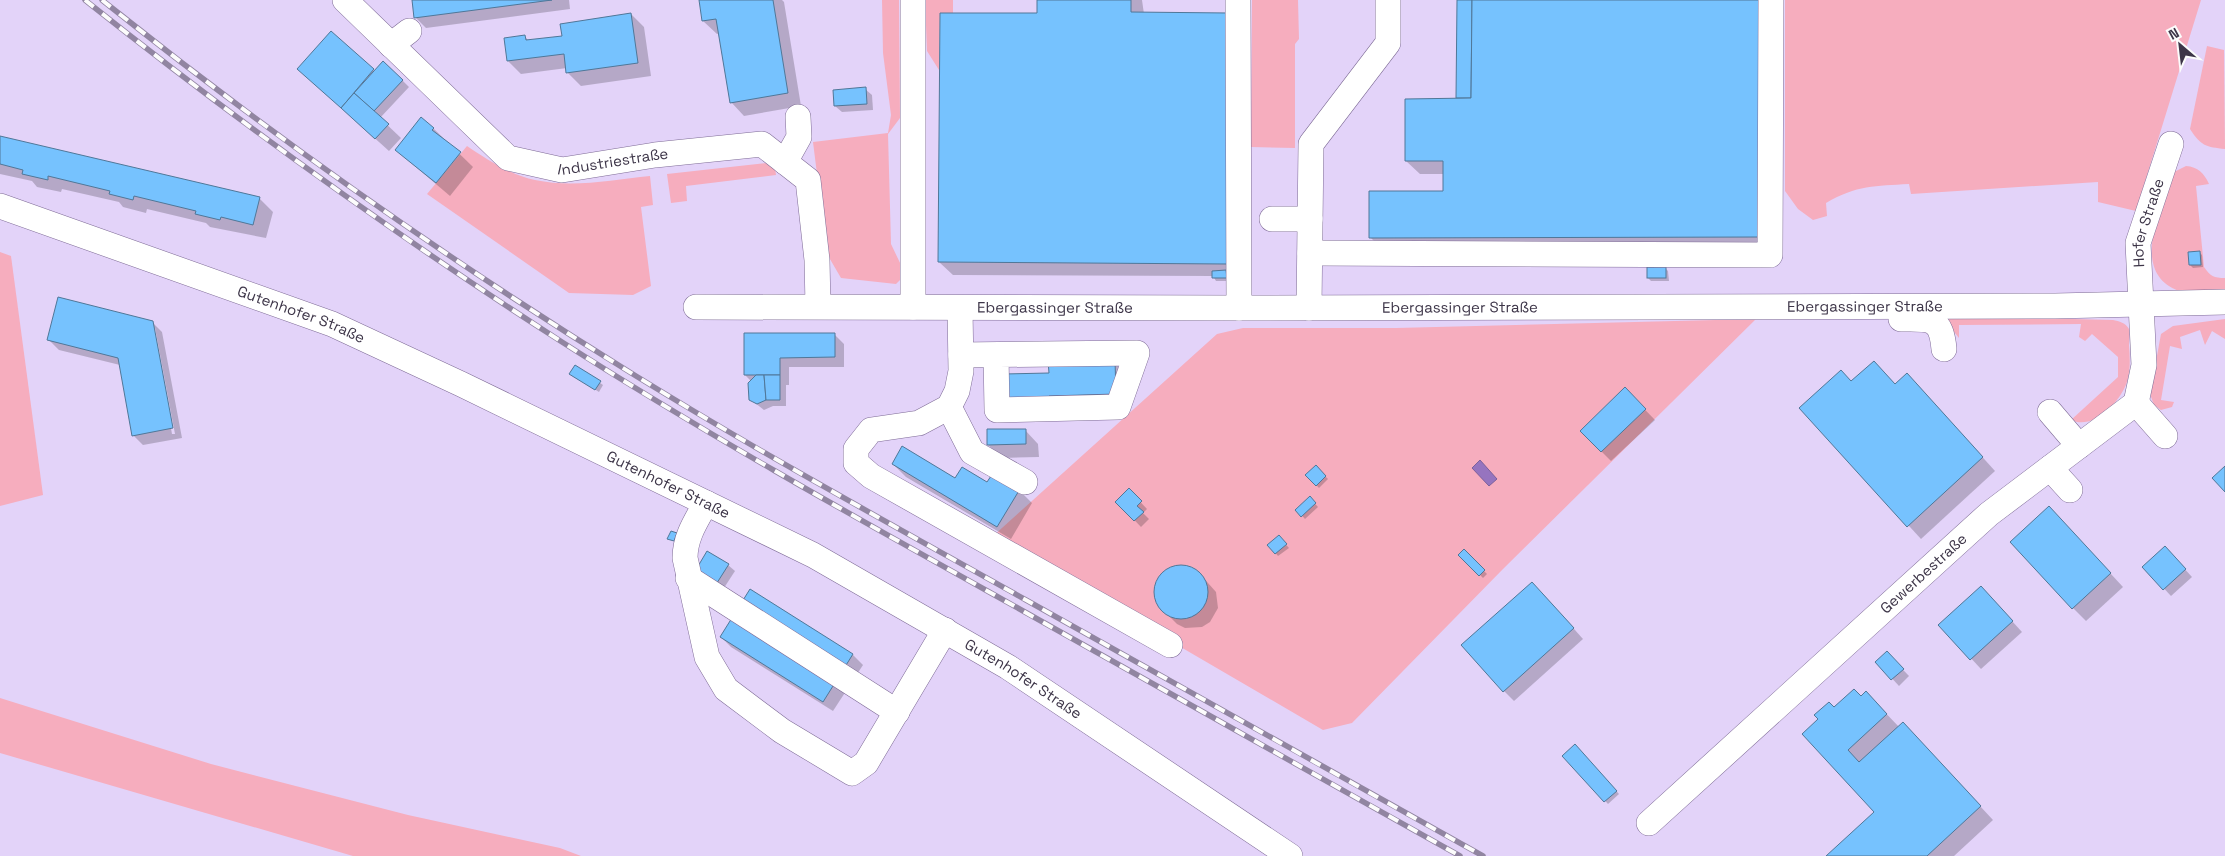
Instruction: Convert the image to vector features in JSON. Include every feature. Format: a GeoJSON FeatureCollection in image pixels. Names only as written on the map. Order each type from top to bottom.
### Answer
{"type":"FeatureCollection","features":[{"type":"Feature","properties":{"kind":"street","name":"Industriestraße"},"geometry":{"type":"LineString","coordinates":[[344,0],[400,38],[508,158],[562,170],[655,155],[762,144],[808,180],[817,260],[818,306]]}},
{"type":"Feature","properties":{"kind":"street"},"geometry":{"type":"LineString","coordinates":[[913,0],[913,307]]}},
{"type":"Feature","properties":{"kind":"street"},"geometry":{"type":"LineString","coordinates":[[1238,0],[1239,308]]}},
{"type":"Feature","properties":{"kind":"street"},"geometry":{"type":"LineString","coordinates":[[1309,308],[1311,144],[1388,43],[1388,0]]}},
{"type":"Feature","properties":{"kind":"street"},"geometry":{"type":"LineString","coordinates":[[1310,254],[1770,255],[1771,0]]}},
{"type":"Feature","properties":{"kind":"street"},"geometry":{"type":"LineString","coordinates":[[785,162],[799,137],[798,117]]}},
{"type":"Feature","properties":{"kind":"street","name":"Hofer Straße"},"geometry":{"type":"LineString","coordinates":[[2142,304],[2138,243],[2171,144]]}},
{"type":"Feature","properties":{"kind":"street","name":"Gutenhofer Straße"},"geometry":{"type":"LineString","coordinates":[[0,206],[332,324],[461,384],[813,555],[1008,667],[1290,856]]}},
{"type":"Feature","properties":{"kind":"street"},"geometry":{"type":"LineString","coordinates":[[1272,218],[1310,219]]}},
{"type":"Feature","properties":{"kind":"street","name":"Ebergassinger Straße"},"geometry":{"type":"LineString","coordinates":[[696,307],[1309,308],[2225,302]]}},
{"type":"Feature","properties":{"kind":"street"},"geometry":{"type":"LineString","coordinates":[[2142,304],[2144,365],[2136,403],[2166,436]]}},
{"type":"Feature","properties":{"kind":"street"},"geometry":{"type":"LineString","coordinates":[[1814,305],[1838,318],[1925,319],[1938,325],[1942,331],[1944,349]]}},
{"type":"Feature","properties":{"kind":"street"},"geometry":{"type":"LineString","coordinates":[[960,308],[961,371],[957,391],[949,407],[919,423],[871,430],[856,449],[856,463],[871,476],[1170,645]]}},
{"type":"Feature","properties":{"kind":"street"},"geometry":{"type":"LineString","coordinates":[[961,355],[1137,353],[1118,407],[998,410],[996,355]]}},
{"type":"Feature","properties":{"kind":"street","name":"Gewerbestraße"},"geometry":{"type":"LineString","coordinates":[[1649,823],[1989,514],[2136,403]]}},
{"type":"Feature","properties":{"kind":"street"},"geometry":{"type":"LineString","coordinates":[[949,407],[972,452],[1025,482]]}},
{"type":"Feature","properties":{"kind":"street"},"geometry":{"type":"LineString","coordinates":[[2050,412],[2079,446]]}},
{"type":"Feature","properties":{"kind":"street"},"geometry":{"type":"LineString","coordinates":[[2050,468],[2070,490]]}},
{"type":"Feature","properties":{"kind":"street"},"geometry":{"type":"LineString","coordinates":[[706,503],[692,526],[685,547],[688,578],[707,657],[726,689],[782,731],[852,772],[866,764],[945,630]]}},
{"type":"Feature","properties":{"kind":"street"},"geometry":{"type":"LineString","coordinates":[[688,578],[897,712]]}},
{"type":"Feature","properties":{"kind":"shaded area"},"geometry":{"type":"Polygon","coordinates":[[[882,0],[899,0],[900,118],[888,134],[891,244],[901,265],[900,280],[896,284],[841,278],[827,254],[813,142],[888,133],[891,115],[883,53],[882,0]]]}},
{"type":"Feature","properties":{"kind":"shaded area"},"geometry":{"type":"Polygon","coordinates":[[[925,0],[953,0],[953,13],[940,13],[939,70],[927,51],[925,0]]]}},
{"type":"Feature","properties":{"kind":"shaded area"},"geometry":{"type":"Polygon","coordinates":[[[1252,0],[1298,0],[1299,39],[1295,44],[1295,148],[1251,147],[1252,0]]]}},
{"type":"Feature","properties":{"kind":"shaded area"},"geometry":{"type":"Polygon","coordinates":[[[1785,0],[2201,0],[2136,211],[2098,202],[2098,182],[1911,194],[1909,184],[1876,186],[1847,193],[1826,203],[1827,216],[1813,220],[1798,209],[1785,191],[1785,0]]]}},
{"type":"Feature","properties":{"kind":"shaded area"},"geometry":{"type":"Polygon","coordinates":[[[2207,46],[2224,50],[2225,149],[2204,145],[2190,129],[2207,46]]]}},
{"type":"Feature","properties":{"kind":"shaded area"},"geometry":{"type":"Polygon","coordinates":[[[467,146],[509,171],[535,180],[578,183],[650,176],[653,205],[641,207],[651,286],[633,295],[569,293],[427,194],[467,146]]]}},
{"type":"Feature","properties":{"kind":"shaded area"},"geometry":{"type":"Polygon","coordinates":[[[767,163],[775,168],[776,175],[686,186],[687,201],[671,203],[667,174],[767,163]]]}},
{"type":"Feature","properties":{"kind":"shaded area"},"geometry":{"type":"Polygon","coordinates":[[[2186,166],[2200,171],[2209,184],[2196,186],[2204,267],[2213,276],[2225,278],[2225,291],[2195,293],[2179,291],[2164,282],[2155,269],[2152,254],[2157,220],[2174,172],[2186,166]]]}},
{"type":"Feature","properties":{"kind":"shaded area"},"geometry":{"type":"Polygon","coordinates":[[[0,252],[11,256],[43,495],[0,506],[0,252]]]}},
{"type":"Feature","properties":{"kind":"shaded area"},"geometry":{"type":"Polygon","coordinates":[[[1950,316],[2113,320],[2120,322],[2129,329],[2130,366],[2127,382],[2116,402],[2095,419],[2087,422],[2071,420],[2118,377],[2118,357],[2092,334],[2085,341],[2079,337],[2081,324],[1959,325],[1959,338],[1947,323],[1950,316]]]}},
{"type":"Feature","properties":{"kind":"shaded area"},"geometry":{"type":"Polygon","coordinates":[[[1756,319],[1503,569],[1352,723],[1323,730],[992,537],[1217,334],[1243,328],[1396,328],[1756,319]]]}},
{"type":"Feature","properties":{"kind":"shaded area"},"geometry":{"type":"Polygon","coordinates":[[[2225,319],[2225,339],[2212,331],[2205,345],[2200,330],[2180,337],[2182,349],[2170,346],[2161,400],[2174,402],[2172,407],[2161,410],[2154,405],[2150,394],[2161,334],[2173,326],[2225,319]]]}},
{"type":"Feature","properties":{"kind":"shaded area"},"geometry":{"type":"Polygon","coordinates":[[[1480,460],[1497,479],[1489,486],[1472,468],[1480,460]]]}},
{"type":"Feature","properties":{"kind":"shaded area"},"geometry":{"type":"Polygon","coordinates":[[[0,698],[211,764],[408,815],[560,848],[581,856],[353,856],[0,753],[0,698]]]}},
{"type":"Feature","properties":{"kind":"building"},"geometry":{"type":"Polygon","coordinates":[[[412,0],[552,0],[414,18],[412,0]]]}},
{"type":"Feature","properties":{"kind":"building"},"geometry":{"type":"Polygon","coordinates":[[[699,0],[773,0],[788,93],[730,103],[716,19],[702,21],[699,0]]]}},
{"type":"Feature","properties":{"kind":"building"},"geometry":{"type":"Polygon","coordinates":[[[1037,0],[1131,0],[1131,12],[1228,13],[1227,264],[938,262],[940,13],[1037,13],[1037,0]]]}},
{"type":"Feature","properties":{"kind":"building"},"geometry":{"type":"Polygon","coordinates":[[[1457,0],[1472,0],[1471,98],[1456,98],[1457,0]]]}},
{"type":"Feature","properties":{"kind":"building"},"geometry":{"type":"Polygon","coordinates":[[[1472,0],[1759,0],[1759,237],[1369,238],[1369,191],[1443,191],[1443,161],[1405,161],[1405,99],[1471,98],[1472,0]]]}},
{"type":"Feature","properties":{"kind":"building"},"geometry":{"type":"Polygon","coordinates":[[[631,13],[638,63],[566,73],[564,54],[507,61],[504,38],[525,35],[526,40],[562,36],[560,24],[631,13]]]}},
{"type":"Feature","properties":{"kind":"building"},"geometry":{"type":"Polygon","coordinates":[[[331,31],[374,69],[341,108],[297,69],[331,31]]]}},
{"type":"Feature","properties":{"kind":"building"},"geometry":{"type":"Polygon","coordinates":[[[383,61],[403,80],[374,111],[354,93],[383,61]]]}},
{"type":"Feature","properties":{"kind":"building"},"geometry":{"type":"Polygon","coordinates":[[[866,87],[867,104],[834,106],[833,90],[866,87]]]}},
{"type":"Feature","properties":{"kind":"building"},"geometry":{"type":"Polygon","coordinates":[[[354,93],[389,124],[375,139],[341,108],[354,93]]]}},
{"type":"Feature","properties":{"kind":"building"},"geometry":{"type":"Polygon","coordinates":[[[421,117],[434,128],[432,130],[461,152],[436,183],[395,150],[421,117]]]}},
{"type":"Feature","properties":{"kind":"building"},"geometry":{"type":"Polygon","coordinates":[[[0,136],[260,197],[253,225],[221,217],[220,220],[195,214],[196,211],[134,196],[133,200],[109,194],[110,191],[48,176],[48,180],[22,174],[23,170],[0,164],[0,136]]]}},
{"type":"Feature","properties":{"kind":"building"},"geometry":{"type":"Polygon","coordinates":[[[2200,251],[2201,265],[2189,265],[2188,252],[2200,251]]]}},
{"type":"Feature","properties":{"kind":"building"},"geometry":{"type":"Polygon","coordinates":[[[1647,267],[1666,267],[1666,278],[1647,278],[1647,267]]]}},
{"type":"Feature","properties":{"kind":"building"},"geometry":{"type":"Polygon","coordinates":[[[1226,270],[1227,278],[1212,278],[1212,271],[1226,270]]]}},
{"type":"Feature","properties":{"kind":"building"},"geometry":{"type":"Polygon","coordinates":[[[58,297],[153,321],[173,428],[132,436],[118,358],[47,340],[58,297]]]}},
{"type":"Feature","properties":{"kind":"building"},"geometry":{"type":"Polygon","coordinates":[[[744,333],[835,333],[835,357],[780,358],[780,375],[744,375],[744,333]]]}},
{"type":"Feature","properties":{"kind":"building"},"geometry":{"type":"Polygon","coordinates":[[[1115,360],[1116,394],[1049,396],[1049,400],[1008,401],[1004,374],[1049,373],[1048,361],[1115,360]]]}},
{"type":"Feature","properties":{"kind":"building"},"geometry":{"type":"Polygon","coordinates":[[[1874,361],[1895,384],[1907,373],[1983,457],[1907,527],[1799,408],[1841,370],[1851,381],[1874,361]]]}},
{"type":"Feature","properties":{"kind":"building"},"geometry":{"type":"Polygon","coordinates":[[[575,365],[601,381],[595,390],[569,374],[575,365]]]}},
{"type":"Feature","properties":{"kind":"building"},"geometry":{"type":"Polygon","coordinates":[[[756,375],[764,375],[766,400],[757,404],[749,400],[748,383],[756,375]]]}},
{"type":"Feature","properties":{"kind":"building"},"geometry":{"type":"Polygon","coordinates":[[[764,375],[780,375],[780,400],[766,400],[764,375]]]}},
{"type":"Feature","properties":{"kind":"building"},"geometry":{"type":"Polygon","coordinates":[[[1625,387],[1646,409],[1601,452],[1580,431],[1625,387]]]}},
{"type":"Feature","properties":{"kind":"building"},"geometry":{"type":"Polygon","coordinates":[[[987,429],[1026,429],[1026,444],[987,445],[987,429]]]}},
{"type":"Feature","properties":{"kind":"building"},"geometry":{"type":"Polygon","coordinates":[[[902,446],[955,478],[962,467],[987,482],[993,473],[1020,489],[997,527],[892,464],[902,446]]]}},
{"type":"Feature","properties":{"kind":"building"},"geometry":{"type":"Polygon","coordinates":[[[1316,465],[1326,476],[1316,486],[1305,475],[1316,465]]]}},
{"type":"Feature","properties":{"kind":"building"},"geometry":{"type":"Polygon","coordinates":[[[2225,466],[2225,492],[2212,478],[2225,466]]]}},
{"type":"Feature","properties":{"kind":"building"},"geometry":{"type":"Polygon","coordinates":[[[1129,488],[1142,501],[1137,506],[1144,512],[1134,521],[1115,502],[1129,488]]]}},
{"type":"Feature","properties":{"kind":"building"},"geometry":{"type":"Polygon","coordinates":[[[1310,496],[1316,503],[1301,517],[1295,510],[1310,496]]]}},
{"type":"Feature","properties":{"kind":"building"},"geometry":{"type":"Polygon","coordinates":[[[2049,506],[2111,573],[2072,609],[2010,542],[2049,506]]]}},
{"type":"Feature","properties":{"kind":"building"},"geometry":{"type":"Polygon","coordinates":[[[671,531],[677,533],[674,541],[667,539],[671,531]]]}},
{"type":"Feature","properties":{"kind":"building"},"geometry":{"type":"Polygon","coordinates":[[[1279,535],[1287,544],[1275,554],[1267,545],[1279,535]]]}},
{"type":"Feature","properties":{"kind":"building"},"geometry":{"type":"Polygon","coordinates":[[[2165,546],[2186,569],[2163,590],[2142,567],[2165,546]]]}},
{"type":"Feature","properties":{"kind":"building"},"geometry":{"type":"Polygon","coordinates":[[[1464,549],[1485,570],[1479,576],[1458,555],[1464,549]]]}},
{"type":"Feature","properties":{"kind":"building"},"geometry":{"type":"Polygon","coordinates":[[[707,551],[729,564],[715,586],[694,573],[707,551]]]}},
{"type":"Feature","properties":{"kind":"building"},"geometry":{"type":"Polygon","coordinates":[[[1176,565],[1186,565],[1200,573],[1206,582],[1208,592],[1206,602],[1200,611],[1186,619],[1176,619],[1166,614],[1159,607],[1154,597],[1154,587],[1159,577],[1166,570],[1176,565]]]}},
{"type":"Feature","properties":{"kind":"building"},"geometry":{"type":"Polygon","coordinates":[[[1532,582],[1574,628],[1503,692],[1461,645],[1532,582]]]}},
{"type":"Feature","properties":{"kind":"building"},"geometry":{"type":"Polygon","coordinates":[[[1981,586],[2013,621],[1970,660],[1938,625],[1981,586]]]}},
{"type":"Feature","properties":{"kind":"building"},"geometry":{"type":"Polygon","coordinates":[[[750,589],[853,654],[823,702],[720,637],[750,589]]]}},
{"type":"Feature","properties":{"kind":"building"},"geometry":{"type":"Polygon","coordinates":[[[1887,651],[1904,669],[1891,680],[1875,662],[1887,651]]]}},
{"type":"Feature","properties":{"kind":"building"},"geometry":{"type":"Polygon","coordinates":[[[1854,689],[1861,696],[1866,691],[1887,714],[1848,750],[1859,762],[1903,722],[1981,806],[1927,856],[1826,856],[1874,812],[1802,734],[1818,719],[1814,715],[1829,702],[1834,707],[1854,689]]]}},
{"type":"Feature","properties":{"kind":"building"},"geometry":{"type":"Polygon","coordinates":[[[1575,744],[1617,791],[1604,802],[1562,756],[1575,744]]]}},
{"type":"Feature","properties":{"kind":"railway"},"geometry":{"type":"LineString","coordinates":[[85,0],[201,90],[319,177],[500,302],[614,375],[828,501],[1460,856]]}},
{"type":"Feature","properties":{"kind":"railway"},"geometry":{"type":"LineString","coordinates":[[102,0],[231,100],[363,196],[498,288],[636,376],[830,490],[1483,856]]}}]}
